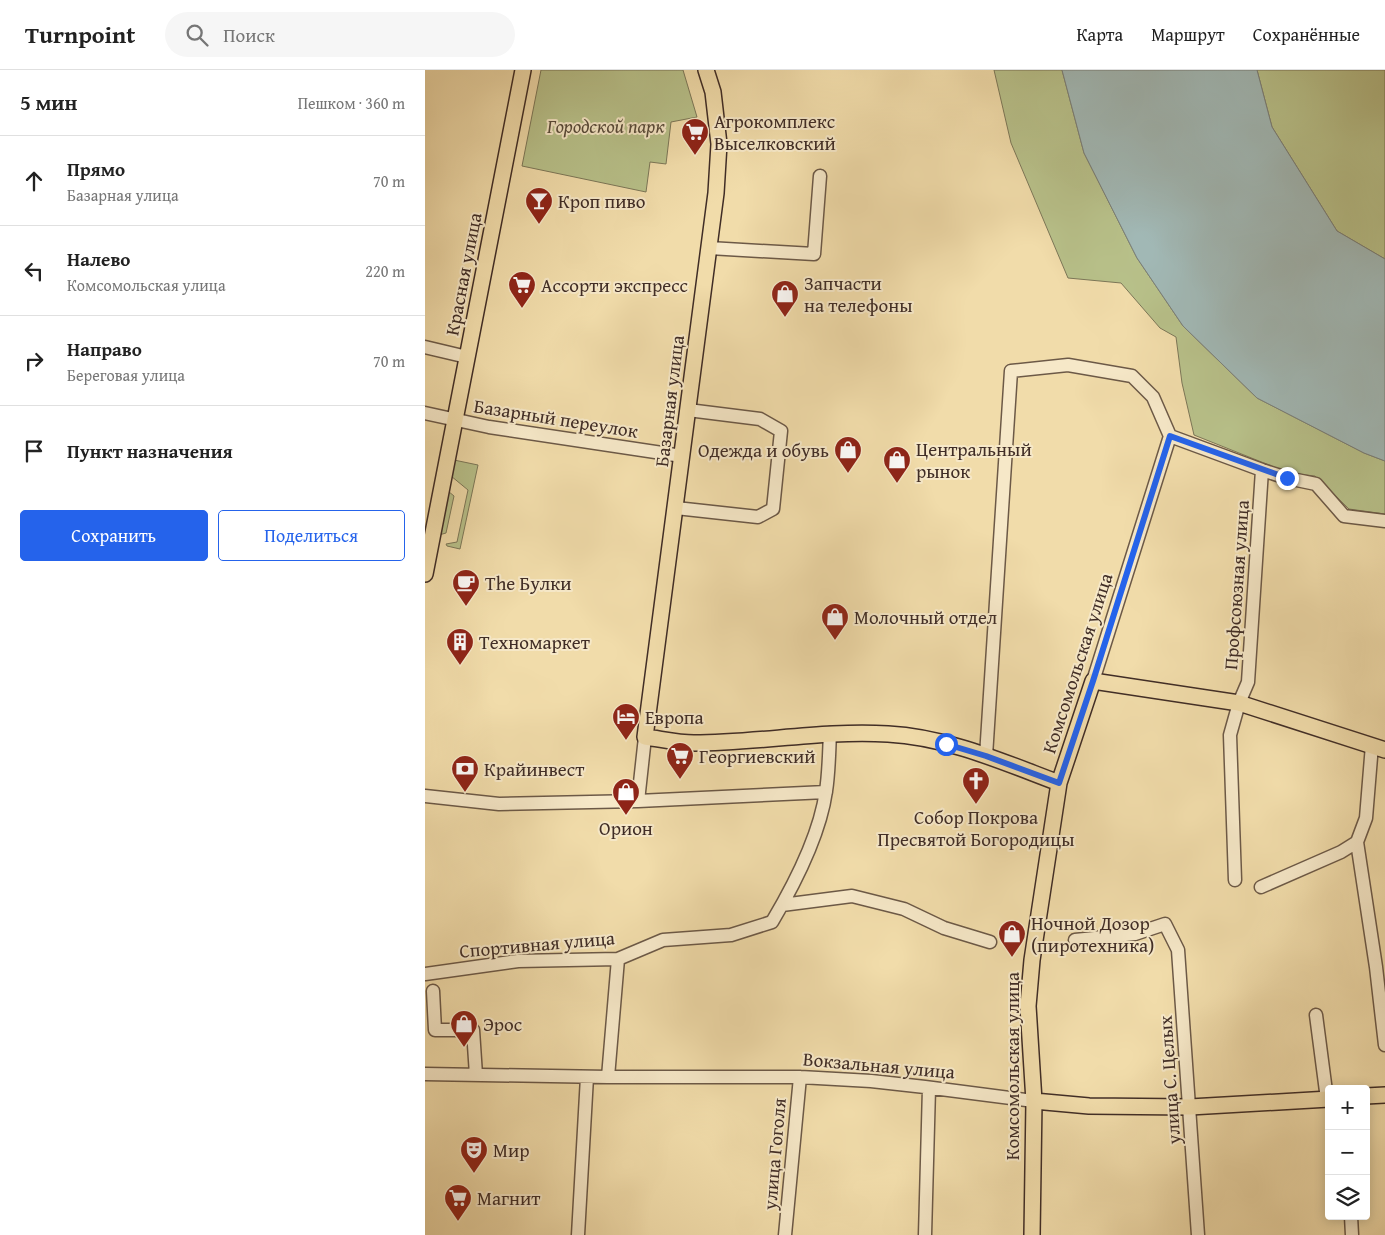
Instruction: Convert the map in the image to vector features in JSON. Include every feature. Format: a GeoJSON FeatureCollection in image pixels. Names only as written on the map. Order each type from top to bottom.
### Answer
{"type":"FeatureCollection","features":[{"type":"Feature","properties":{"kind":"main road","name":"Красная улица"},"geometry":{"type":"LineString","coordinates":[[425,574],[523,70]]}},
{"type":"Feature","properties":{"kind":"main road","name":"Базарная улица"},"geometry":{"type":"LineString","coordinates":[[645,737],[716,193],[719,144],[713,92],[706,70]]}},
{"type":"Feature","properties":{"kind":"main road"},"geometry":{"type":"LineString","coordinates":[[1093,681],[1239,703],[1379,748]]}},
{"type":"Feature","properties":{"kind":"main road","name":"Комсомольская улица"},"geometry":{"type":"LineString","coordinates":[[1032,1235],[1034,1101],[1028,1006],[1032,960],[1059,783],[1093,681]]}},
{"type":"Feature","properties":{"kind":"main road"},"geometry":{"type":"LineString","coordinates":[[645,737],[691,743],[830,733],[889,734],[926,738],[986,756],[1059,783]]}},
{"type":"Feature","properties":{"kind":"main road"},"geometry":{"type":"LineString","coordinates":[[1370,1096],[1385,1095]]}},
{"type":"Feature","properties":{"kind":"main road","name":"Вокзальная улица"},"geometry":{"type":"LineString","coordinates":[[1034,1101],[1089,1106],[1190,1107],[1325,1099]]}},
{"type":"Feature","properties":{"kind":"street"},"geometry":{"type":"LineString","coordinates":[[709,248],[814,254],[820,176]]}},
{"type":"Feature","properties":{"kind":"street"},"geometry":{"type":"LineString","coordinates":[[425,347],[467,357]]}},
{"type":"Feature","properties":{"kind":"street"},"geometry":{"type":"LineString","coordinates":[[986,756],[1011,371],[1068,365],[1132,376],[1153,397],[1170,436],[1262,470],[1316,484],[1344,516],[1385,521]]}},
{"type":"Feature","properties":{"kind":"street"},"geometry":{"type":"LineString","coordinates":[[676,508],[758,517],[773,509],[781,431],[760,418],[688,410]]}},
{"type":"Feature","properties":{"kind":"street","name":"Базарный переулок"},"geometry":{"type":"LineString","coordinates":[[425,413],[454,420],[682,456]]}},
{"type":"Feature","properties":{"kind":"street","name":"Комсомольская улица"},"geometry":{"type":"LineString","coordinates":[[1093,681],[1170,436]]}},
{"type":"Feature","properties":{"kind":"street","name":"Профсоюзная улица"},"geometry":{"type":"LineString","coordinates":[[1235,880],[1230,735],[1239,703],[1248,682],[1262,470]]}},
{"type":"Feature","properties":{"kind":"street","name":"Спортивная улица"},"geometry":{"type":"LineString","coordinates":[[425,974],[518,961],[618,959],[663,940],[731,935],[772,922],[783,905],[815,836],[826,792],[830,733]]}},
{"type":"Feature","properties":{"kind":"street","name":"Базарная улица"},"geometry":{"type":"LineString","coordinates":[[638,801],[645,737]]}},
{"type":"Feature","properties":{"kind":"street"},"geometry":{"type":"LineString","coordinates":[[1379,748],[1366,818],[1357,842],[1376,967],[1385,1045]]}},
{"type":"Feature","properties":{"kind":"street"},"geometry":{"type":"LineString","coordinates":[[425,796],[499,804],[638,801],[826,792]]}},
{"type":"Feature","properties":{"kind":"street"},"geometry":{"type":"LineString","coordinates":[[1261,886],[1341,852],[1357,842]]}},
{"type":"Feature","properties":{"kind":"street"},"geometry":{"type":"LineString","coordinates":[[783,905],[851,896],[904,909],[944,928],[990,942]]}},
{"type":"Feature","properties":{"kind":"street","name":"улица С. Целых"},"geometry":{"type":"LineString","coordinates":[[1075,940],[1135,934],[1165,924],[1178,950],[1198,1235]]}},
{"type":"Feature","properties":{"kind":"street"},"geometry":{"type":"LineString","coordinates":[[608,1077],[618,959]]}},
{"type":"Feature","properties":{"kind":"street"},"geometry":{"type":"LineString","coordinates":[[433,991],[435,1030],[473,1030],[476,1075]]}},
{"type":"Feature","properties":{"kind":"street"},"geometry":{"type":"LineString","coordinates":[[1315,1015],[1326,1085]]}},
{"type":"Feature","properties":{"kind":"street","name":"Вокзальная улица"},"geometry":{"type":"LineString","coordinates":[[425,1074],[587,1077],[800,1077],[871,1081],[1034,1101]]}},
{"type":"Feature","properties":{"kind":"street"},"geometry":{"type":"LineString","coordinates":[[578,1235],[587,1077]]}},
{"type":"Feature","properties":{"kind":"street","name":"улица Гоголя"},"geometry":{"type":"LineString","coordinates":[[785,1235],[800,1077]]}},
{"type":"Feature","properties":{"kind":"street"},"geometry":{"type":"LineString","coordinates":[[925,1235],[929,1088]]}},
{"type":"Feature","properties":{"kind":"street"},"geometry":{"type":"LineString","coordinates":[[1351,1220],[1352,1235]]}},
{"type":"Feature","properties":{"kind":"green space","name":"Городской парк"},"geometry":{"type":"Polygon","coordinates":[[[541,70],[683,70],[697,117],[671,122],[666,164],[650,162],[646,192],[522,166],[541,70]]]}},
{"type":"Feature","properties":{"kind":"green space"},"geometry":{"type":"Polygon","coordinates":[[[994,70],[1062,70],[1084,153],[1137,258],[1183,326],[1257,398],[1364,453],[1385,461],[1385,514],[1349,509],[1315,476],[1289,473],[1194,435],[1182,383],[1176,337],[1160,328],[1121,283],[1068,278],[1011,143],[994,70]]]}},
{"type":"Feature","properties":{"kind":"green space"},"geometry":{"type":"Polygon","coordinates":[[[1257,70],[1385,70],[1385,259],[1337,231],[1272,127],[1257,70]]]}},
{"type":"Feature","properties":{"kind":"green space"},"geometry":{"type":"Polygon","coordinates":[[[454,460],[478,465],[460,549],[447,546],[446,544],[457,542],[468,490],[451,476],[454,460]]]}},
{"type":"Feature","properties":{"kind":"green space"},"geometry":{"type":"Polygon","coordinates":[[[448,491],[454,496],[446,533],[439,535],[448,491]]]}},
{"type":"Feature","properties":{"kind":"water"},"geometry":{"type":"Polygon","coordinates":[[[1062,70],[1257,70],[1272,127],[1337,231],[1385,259],[1385,461],[1364,453],[1257,398],[1183,326],[1137,258],[1084,153],[1062,70]]]}},
{"type":"Feature","properties":{"kind":"place","name":"Агрокомплекс Выселковский"},"geometry":{"type":"Point","coordinates":[695,156]}},
{"type":"Feature","properties":{"kind":"place","name":"Кроп пиво"},"geometry":{"type":"Point","coordinates":[539,225]}},
{"type":"Feature","properties":{"kind":"place","name":"Ассорти экспресс"},"geometry":{"type":"Point","coordinates":[522,309]}},
{"type":"Feature","properties":{"kind":"place","name":"Запчасти на телефоны"},"geometry":{"type":"Point","coordinates":[785,318]}},
{"type":"Feature","properties":{"kind":"place","name":"Одежда и обувь"},"geometry":{"type":"Point","coordinates":[848,474]}},
{"type":"Feature","properties":{"kind":"place","name":"Центральный рынок"},"geometry":{"type":"Point","coordinates":[897,484]}},
{"type":"Feature","properties":{"kind":"place","name":"The Булки"},"geometry":{"type":"Point","coordinates":[466,607]}},
{"type":"Feature","properties":{"kind":"place","name":"Молочный отдел"},"geometry":{"type":"Point","coordinates":[835,641]}},
{"type":"Feature","properties":{"kind":"place","name":"Техномаркет"},"geometry":{"type":"Point","coordinates":[460,666]}},
{"type":"Feature","properties":{"kind":"place","name":"Европа"},"geometry":{"type":"Point","coordinates":[626,741]}},
{"type":"Feature","properties":{"kind":"place","name":"Георгиевский"},"geometry":{"type":"Point","coordinates":[680,780]}},
{"type":"Feature","properties":{"kind":"place","name":"Крайинвест"},"geometry":{"type":"Point","coordinates":[465,793]}},
{"type":"Feature","properties":{"kind":"place","name":"Собор Покрова Пресвятой Богородицы"},"geometry":{"type":"Point","coordinates":[976,805]}},
{"type":"Feature","properties":{"kind":"place","name":"Орион"},"geometry":{"type":"Point","coordinates":[626,816]}},
{"type":"Feature","properties":{"kind":"place","name":"Ночной Дозор (пиротехника)"},"geometry":{"type":"Point","coordinates":[1012,958]}},
{"type":"Feature","properties":{"kind":"place","name":"Эрос"},"geometry":{"type":"Point","coordinates":[464,1048]}},
{"type":"Feature","properties":{"kind":"place","name":"Мир"},"geometry":{"type":"Point","coordinates":[474,1174]}},
{"type":"Feature","properties":{"kind":"place","name":"Магнит"},"geometry":{"type":"Point","coordinates":[458,1222]}},
{"type":"Feature","properties":{"kind":"route"},"geometry":{"type":"LineString","coordinates":[[946,744],[986,756],[1059,783],[1170,436],[1287,478]]}}]}
